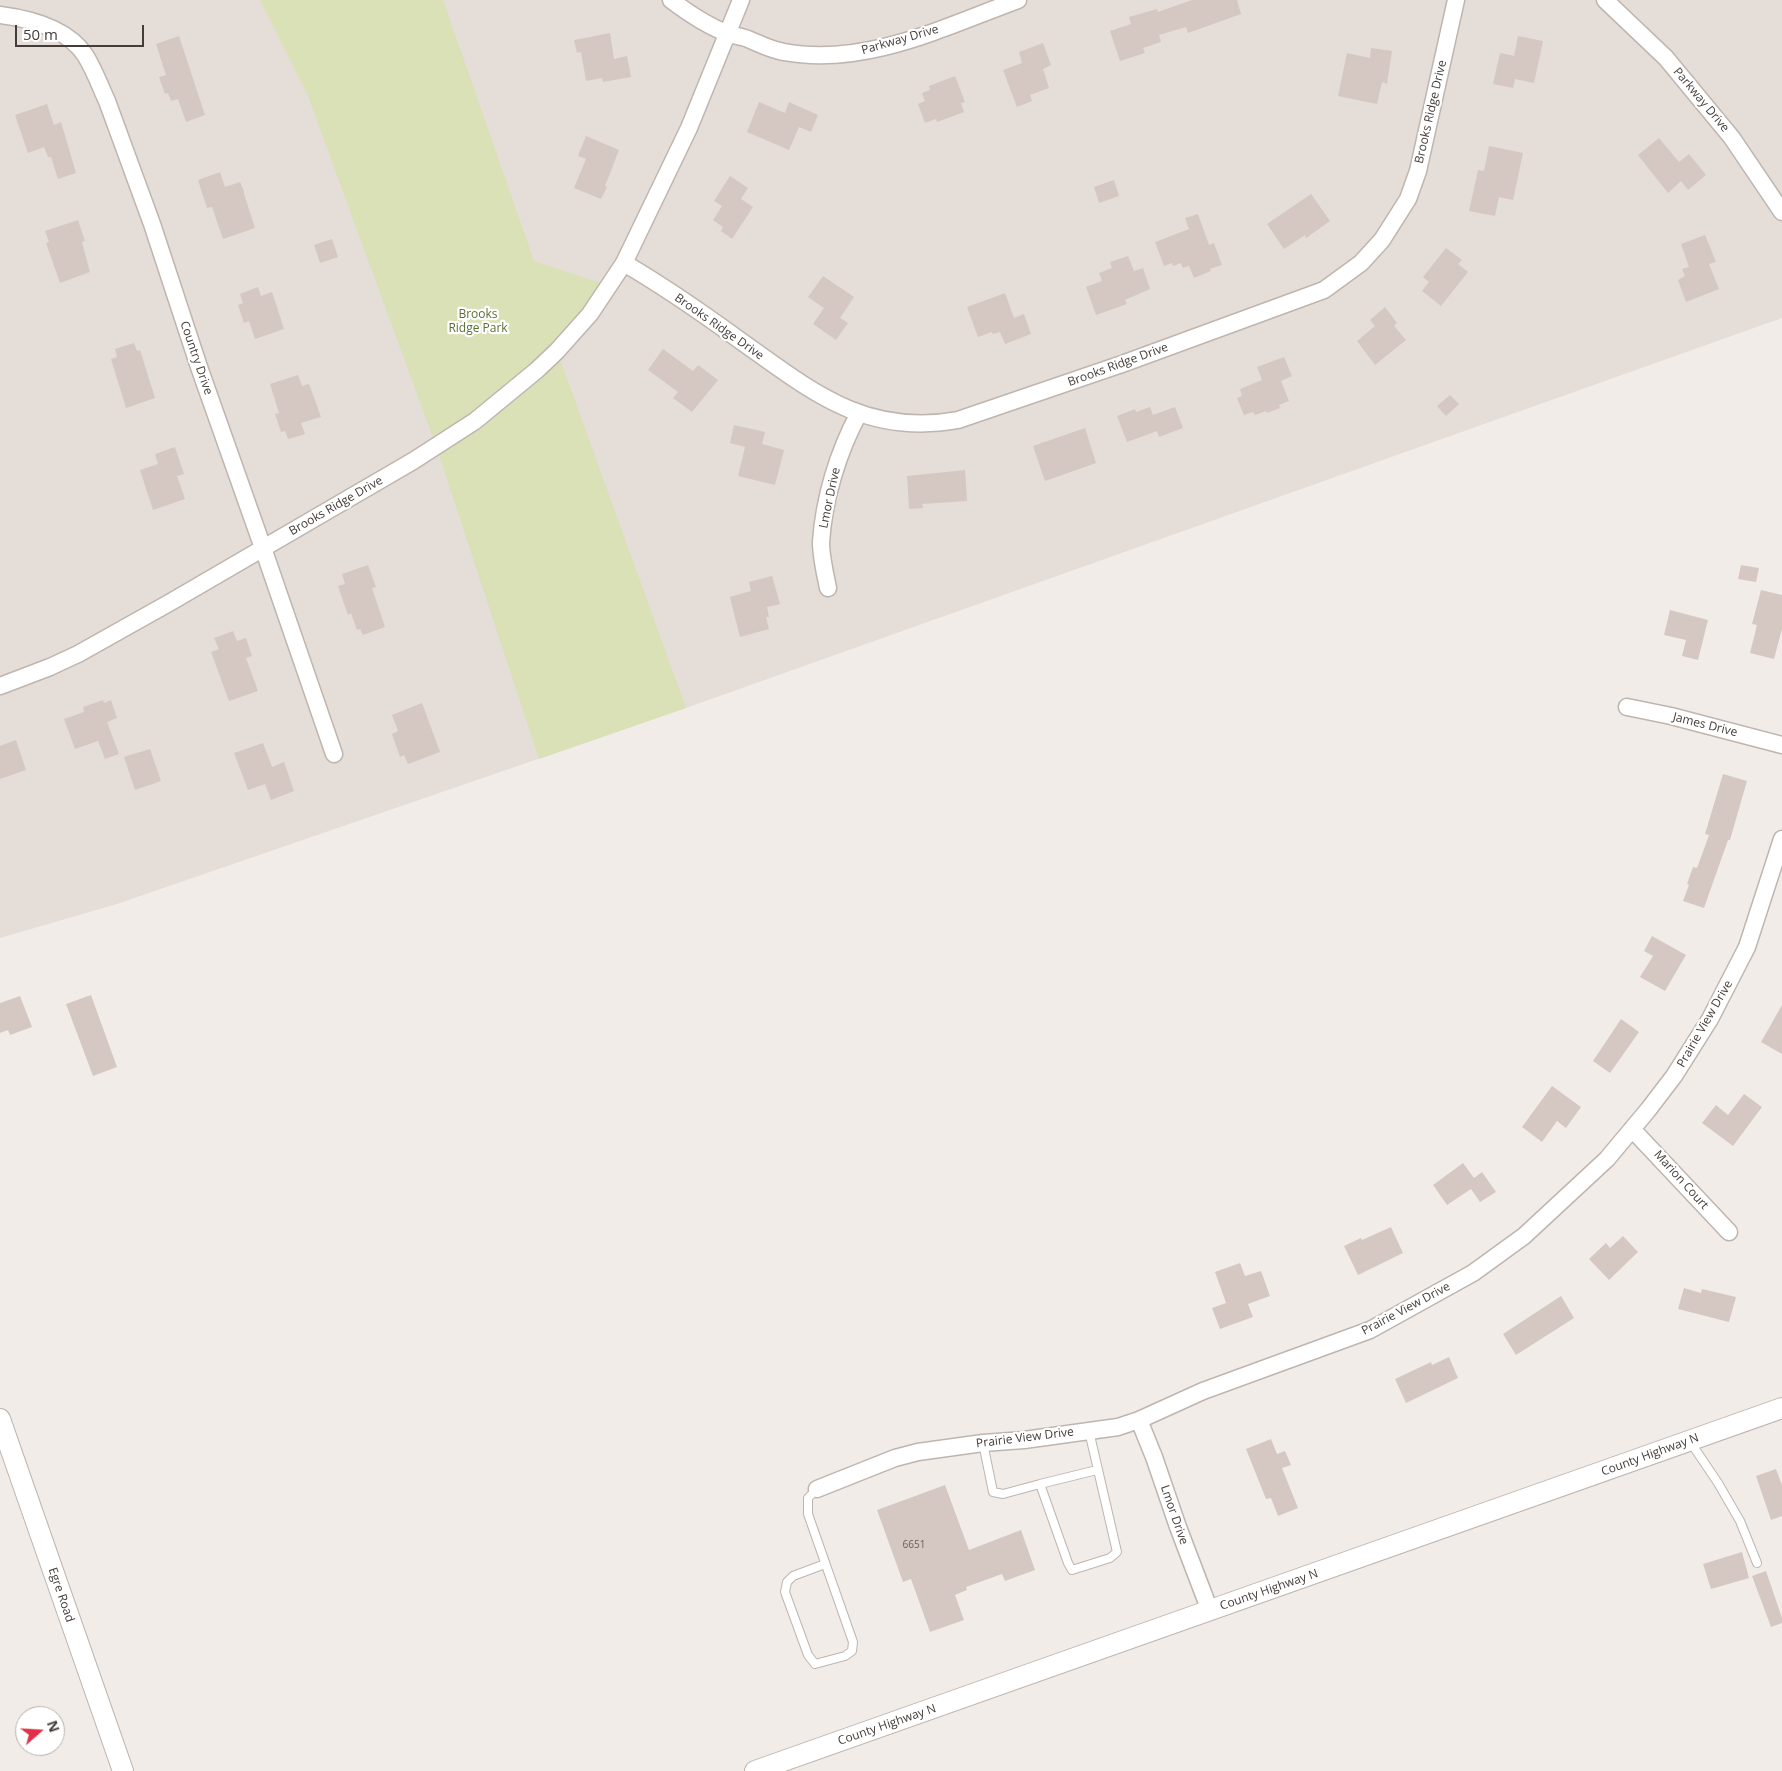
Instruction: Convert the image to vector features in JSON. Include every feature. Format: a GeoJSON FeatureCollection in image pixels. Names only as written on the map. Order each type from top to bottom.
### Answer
{"type":"FeatureCollection","features":[{"type":"Feature","properties":{"kind":"street","name":"Parkway Drive"},"geometry":{"type":"LineString","coordinates":[[671,0],[693,16],[727,34],[783,52],[816,55],[865,52],[895,44],[1018,0]]}},
{"type":"Feature","properties":{"kind":"street","name":"Brooks Ridge Drive"},"geometry":{"type":"LineString","coordinates":[[0,686],[78,654],[413,461],[475,420],[537,370],[590,314],[624,263],[689,128],[742,0]]}},
{"type":"Feature","properties":{"kind":"street","name":"Brooks Ridge Drive"},"geometry":{"type":"LineString","coordinates":[[624,263],[658,284],[790,377],[838,405],[859,414],[902,424],[937,424],[958,420],[1122,364],[1324,290],[1361,263],[1373,251],[1400,215],[1418,171],[1456,0]]}},
{"type":"Feature","properties":{"kind":"street","name":"Parkway Drive"},"geometry":{"type":"LineString","coordinates":[[1605,0],[1624,16],[1672,65],[1732,138],[1782,212]]}},
{"type":"Feature","properties":{"kind":"street","name":"Country Drive"},"geometry":{"type":"LineString","coordinates":[[0,16],[17,18],[50,27],[72,41],[84,54],[107,100],[152,224],[199,368],[264,548],[334,754]]}},
{"type":"Feature","properties":{"kind":"street","name":"Lmor Drive"},"geometry":{"type":"LineString","coordinates":[[828,588],[821,543],[828,498],[836,466],[846,438],[859,414]]}},
{"type":"Feature","properties":{"kind":"street","name":"James Drive"},"geometry":{"type":"LineString","coordinates":[[1627,707],[1671,716],[1782,745]]}},
{"type":"Feature","properties":{"kind":"street","name":"Prairie View Drive"},"geometry":{"type":"LineString","coordinates":[[817,1489],[902,1456],[918,1452],[1118,1427],[1204,1392],[1370,1330],[1473,1273],[1524,1236],[1607,1159],[1674,1076],[1710,1019],[1729,985],[1747,946],[1782,839]]}},
{"type":"Feature","properties":{"kind":"street","name":"Marion Court"},"geometry":{"type":"LineString","coordinates":[[1632,1129],[1729,1232]]}},
{"type":"Feature","properties":{"kind":"street","name":"County Highway N"},"geometry":{"type":"LineString","coordinates":[[755,1771],[1782,1408]]}},
{"type":"Feature","properties":{"kind":"street","name":"Egre Road"},"geometry":{"type":"LineString","coordinates":[[0,1419],[123,1771]]}},
{"type":"Feature","properties":{"kind":"street","name":"Lmor Drive"},"geometry":{"type":"LineString","coordinates":[[1139,1420],[1210,1611]]}},
{"type":"Feature","properties":{"kind":"lane"},"geometry":{"type":"LineString","coordinates":[[1040,1484],[1072,1570],[1110,1558],[1117,1552],[1089,1431]]}},
{"type":"Feature","properties":{"kind":"lane"},"geometry":{"type":"LineString","coordinates":[[1690,1441],[1718,1482],[1740,1521],[1757,1563]]}},
{"type":"Feature","properties":{"kind":"lane"},"geometry":{"type":"LineString","coordinates":[[983,1443],[993,1492],[1004,1494],[1097,1470]]}},
{"type":"Feature","properties":{"kind":"lane"},"geometry":{"type":"LineString","coordinates":[[817,1489],[808,1498],[808,1514],[826,1564],[853,1642],[852,1651],[845,1656],[815,1664],[808,1655],[785,1592],[787,1582],[793,1576],[826,1564]]}},
{"type":"Feature","properties":{"kind":"shaded area"},"geometry":{"type":"Polygon","coordinates":[[[0,0],[1782,0],[1782,318],[686,708],[117,904],[0,938],[0,0]]]}},
{"type":"Feature","properties":{"kind":"green space","name":"Brooks Ridge Park"},"geometry":{"type":"Polygon","coordinates":[[[260,0],[443,0],[534,261],[609,286],[557,351],[686,708],[539,759],[436,446],[308,96],[260,0]]]}},
{"type":"Feature","properties":{"kind":"building"},"geometry":{"type":"Polygon","coordinates":[[[1192,0],[1237,0],[1241,14],[1188,33],[1186,27],[1159,35],[1161,42],[1143,48],[1145,53],[1120,61],[1110,31],[1131,24],[1129,17],[1157,9],[1158,12],[1192,0]]]}},
{"type":"Feature","properties":{"kind":"building"},"geometry":{"type":"Polygon","coordinates":[[[610,33],[614,59],[627,56],[631,77],[603,82],[602,78],[586,81],[581,52],[577,53],[574,40],[610,33]]]}},
{"type":"Feature","properties":{"kind":"building"},"geometry":{"type":"Polygon","coordinates":[[[179,36],[205,115],[186,122],[178,99],[171,101],[168,93],[165,94],[159,77],[166,75],[156,44],[179,36]]]}},
{"type":"Feature","properties":{"kind":"building"},"geometry":{"type":"Polygon","coordinates":[[[1518,36],[1543,41],[1534,83],[1515,79],[1513,88],[1493,84],[1500,53],[1514,56],[1518,36]]]}},
{"type":"Feature","properties":{"kind":"building"},"geometry":{"type":"Polygon","coordinates":[[[1043,43],[1051,65],[1043,69],[1049,88],[1030,95],[1032,101],[1017,107],[1003,70],[1022,63],[1019,52],[1043,43]]]}},
{"type":"Feature","properties":{"kind":"building"},"geometry":{"type":"Polygon","coordinates":[[[1371,48],[1392,51],[1387,84],[1382,82],[1377,104],[1338,96],[1347,53],[1370,58],[1371,48]]]}},
{"type":"Feature","properties":{"kind":"building"},"geometry":{"type":"Polygon","coordinates":[[[955,76],[965,102],[961,103],[964,112],[937,122],[936,119],[925,123],[918,104],[925,101],[922,93],[930,90],[929,86],[955,76]]]}},
{"type":"Feature","properties":{"kind":"building"},"geometry":{"type":"Polygon","coordinates":[[[759,102],[785,113],[789,102],[818,115],[811,132],[799,127],[789,150],[747,132],[759,102]]]}},
{"type":"Feature","properties":{"kind":"building"},"geometry":{"type":"Polygon","coordinates":[[[47,104],[54,125],[61,122],[76,173],[58,179],[51,157],[48,157],[44,147],[28,153],[15,115],[47,104]]]}},
{"type":"Feature","properties":{"kind":"building"},"geometry":{"type":"Polygon","coordinates":[[[586,136],[619,150],[601,199],[574,188],[586,159],[578,156],[586,136]]]}},
{"type":"Feature","properties":{"kind":"building"},"geometry":{"type":"Polygon","coordinates":[[[1659,138],[1679,162],[1689,154],[1706,175],[1688,190],[1681,181],[1668,193],[1638,155],[1659,138]]]}},
{"type":"Feature","properties":{"kind":"building"},"geometry":{"type":"Polygon","coordinates":[[[1489,146],[1523,153],[1513,200],[1499,197],[1495,216],[1469,211],[1478,170],[1484,171],[1489,146]]]}},
{"type":"Feature","properties":{"kind":"building"},"geometry":{"type":"Polygon","coordinates":[[[220,172],[225,187],[240,182],[255,228],[223,239],[212,207],[207,208],[198,180],[220,172]]]}},
{"type":"Feature","properties":{"kind":"building"},"geometry":{"type":"Polygon","coordinates":[[[730,176],[748,188],[741,199],[753,207],[732,239],[721,231],[723,227],[713,220],[722,206],[714,201],[730,176]]]}},
{"type":"Feature","properties":{"kind":"building"},"geometry":{"type":"Polygon","coordinates":[[[1114,180],[1119,196],[1099,203],[1094,187],[1114,180]]]}},
{"type":"Feature","properties":{"kind":"building"},"geometry":{"type":"Polygon","coordinates":[[[1311,194],[1330,221],[1306,238],[1305,235],[1284,249],[1267,224],[1311,194]]]}},
{"type":"Feature","properties":{"kind":"building"},"geometry":{"type":"Polygon","coordinates":[[[1198,214],[1209,245],[1214,243],[1222,265],[1194,278],[1189,266],[1183,268],[1181,263],[1173,266],[1172,263],[1164,266],[1155,242],[1189,229],[1185,218],[1198,214]]]}},
{"type":"Feature","properties":{"kind":"building"},"geometry":{"type":"Polygon","coordinates":[[[78,220],[85,241],[82,242],[90,272],[60,283],[46,243],[49,242],[45,231],[78,220]]]}},
{"type":"Feature","properties":{"kind":"building"},"geometry":{"type":"Polygon","coordinates":[[[1705,235],[1716,262],[1709,264],[1719,289],[1686,302],[1678,280],[1685,276],[1682,269],[1689,267],[1681,244],[1705,235]]]}},
{"type":"Feature","properties":{"kind":"building"},"geometry":{"type":"Polygon","coordinates":[[[332,239],[338,257],[320,263],[314,245],[332,239]]]}},
{"type":"Feature","properties":{"kind":"building"},"geometry":{"type":"Polygon","coordinates":[[[1446,248],[1462,260],[1458,264],[1468,272],[1441,306],[1422,291],[1429,282],[1423,277],[1446,248]]]}},
{"type":"Feature","properties":{"kind":"building"},"geometry":{"type":"Polygon","coordinates":[[[1128,256],[1134,271],[1143,268],[1150,289],[1125,300],[1127,304],[1096,315],[1086,287],[1102,281],[1099,273],[1112,268],[1110,262],[1128,256]]]}},
{"type":"Feature","properties":{"kind":"building"},"geometry":{"type":"Polygon","coordinates":[[[823,276],[854,297],[840,318],[848,323],[836,340],[813,324],[824,308],[808,297],[823,276]]]}},
{"type":"Feature","properties":{"kind":"building"},"geometry":{"type":"Polygon","coordinates":[[[258,287],[261,296],[272,292],[284,329],[255,339],[249,321],[244,323],[238,305],[243,303],[240,294],[258,287]]]}},
{"type":"Feature","properties":{"kind":"building"},"geometry":{"type":"Polygon","coordinates":[[[1005,293],[1014,318],[1024,314],[1031,334],[1005,344],[1000,332],[993,334],[992,332],[978,337],[967,307],[1005,293]]]}},
{"type":"Feature","properties":{"kind":"building"},"geometry":{"type":"Polygon","coordinates":[[[1385,307],[1397,323],[1394,326],[1406,340],[1375,365],[1357,341],[1375,326],[1370,320],[1385,307]]]}},
{"type":"Feature","properties":{"kind":"building"},"geometry":{"type":"Polygon","coordinates":[[[134,343],[137,351],[140,350],[155,398],[126,408],[111,359],[117,357],[115,349],[134,343]]]}},
{"type":"Feature","properties":{"kind":"building"},"geometry":{"type":"Polygon","coordinates":[[[663,349],[693,371],[698,365],[718,380],[692,412],[673,398],[678,392],[648,370],[663,349]]]}},
{"type":"Feature","properties":{"kind":"building"},"geometry":{"type":"Polygon","coordinates":[[[1284,357],[1292,376],[1281,381],[1289,401],[1279,405],[1280,408],[1267,413],[1266,411],[1255,415],[1253,412],[1244,415],[1237,398],[1242,396],[1240,389],[1262,380],[1257,367],[1284,357]]]}},
{"type":"Feature","properties":{"kind":"building"},"geometry":{"type":"Polygon","coordinates":[[[298,375],[302,386],[309,384],[321,417],[301,423],[305,434],[288,439],[285,431],[281,432],[275,414],[279,413],[270,384],[298,375]]]}},
{"type":"Feature","properties":{"kind":"building"},"geometry":{"type":"Polygon","coordinates":[[[1450,395],[1459,404],[1446,416],[1437,406],[1450,395]]]}},
{"type":"Feature","properties":{"kind":"building"},"geometry":{"type":"Polygon","coordinates":[[[1150,407],[1153,415],[1175,407],[1183,428],[1159,437],[1157,431],[1127,442],[1117,416],[1135,409],[1136,412],[1150,407]]]}},
{"type":"Feature","properties":{"kind":"building"},"geometry":{"type":"Polygon","coordinates":[[[734,425],[765,432],[762,444],[784,450],[775,485],[738,476],[745,447],[730,443],[734,425]]]}},
{"type":"Feature","properties":{"kind":"building"},"geometry":{"type":"Polygon","coordinates":[[[1085,428],[1096,463],[1045,481],[1033,446],[1085,428]]]}},
{"type":"Feature","properties":{"kind":"building"},"geometry":{"type":"Polygon","coordinates":[[[175,447],[184,474],[177,476],[185,499],[153,510],[140,470],[158,464],[155,454],[175,447]]]}},
{"type":"Feature","properties":{"kind":"building"},"geometry":{"type":"Polygon","coordinates":[[[965,470],[967,501],[922,504],[923,508],[909,509],[907,476],[965,470]]]}},
{"type":"Feature","properties":{"kind":"building"},"geometry":{"type":"Polygon","coordinates":[[[368,565],[376,587],[372,588],[385,627],[363,635],[360,629],[357,630],[351,613],[348,615],[338,586],[345,584],[342,574],[368,565]]]}},
{"type":"Feature","properties":{"kind":"building"},"geometry":{"type":"Polygon","coordinates":[[[1741,565],[1759,568],[1756,582],[1738,579],[1741,565]]]}},
{"type":"Feature","properties":{"kind":"building"},"geometry":{"type":"Polygon","coordinates":[[[772,576],[780,604],[767,607],[769,617],[766,617],[769,629],[740,637],[730,597],[751,591],[749,582],[772,576]]]}},
{"type":"Feature","properties":{"kind":"building"},"geometry":{"type":"Polygon","coordinates":[[[1761,590],[1782,595],[1782,629],[1774,659],[1750,653],[1757,625],[1752,624],[1761,590]]]}},
{"type":"Feature","properties":{"kind":"building"},"geometry":{"type":"Polygon","coordinates":[[[1670,610],[1708,620],[1698,660],[1682,656],[1686,640],[1664,635],[1670,610]]]}},
{"type":"Feature","properties":{"kind":"building"},"geometry":{"type":"Polygon","coordinates":[[[233,631],[237,641],[246,638],[252,656],[246,658],[258,691],[229,701],[211,652],[219,649],[214,638],[233,631]]]}},
{"type":"Feature","properties":{"kind":"building"},"geometry":{"type":"Polygon","coordinates":[[[103,700],[104,703],[111,700],[117,718],[107,722],[119,754],[105,759],[98,741],[75,749],[64,719],[84,712],[83,707],[103,700]]]}},
{"type":"Feature","properties":{"kind":"building"},"geometry":{"type":"Polygon","coordinates":[[[422,703],[440,752],[408,764],[404,755],[400,757],[392,734],[398,731],[392,715],[422,703]]]}},
{"type":"Feature","properties":{"kind":"building"},"geometry":{"type":"Polygon","coordinates":[[[16,740],[26,770],[0,779],[0,746],[16,740]]]}},
{"type":"Feature","properties":{"kind":"building"},"geometry":{"type":"Polygon","coordinates":[[[263,743],[272,767],[284,762],[294,791],[271,800],[265,784],[248,790],[234,753],[263,743]]]}},
{"type":"Feature","properties":{"kind":"building"},"geometry":{"type":"Polygon","coordinates":[[[150,749],[161,781],[135,790],[124,757],[150,749]]]}},
{"type":"Feature","properties":{"kind":"building"},"geometry":{"type":"Polygon","coordinates":[[[1723,774],[1747,781],[1730,840],[1728,840],[1704,908],[1683,901],[1693,867],[1697,868],[1709,835],[1705,834],[1723,774]]]}},
{"type":"Feature","properties":{"kind":"building"},"geometry":{"type":"Polygon","coordinates":[[[1652,936],[1686,955],[1665,991],[1640,977],[1653,956],[1644,951],[1652,936]]]}},
{"type":"Feature","properties":{"kind":"building"},"geometry":{"type":"Polygon","coordinates":[[[91,995],[117,1067],[93,1076],[66,1004],[91,995]]]}},
{"type":"Feature","properties":{"kind":"building"},"geometry":{"type":"Polygon","coordinates":[[[20,996],[32,1027],[10,1035],[8,1030],[0,1033],[0,1003],[20,996]]]}},
{"type":"Feature","properties":{"kind":"building"},"geometry":{"type":"Polygon","coordinates":[[[1782,1005],[1782,1054],[1761,1042],[1782,1005]]]}},
{"type":"Feature","properties":{"kind":"building"},"geometry":{"type":"Polygon","coordinates":[[[1621,1019],[1639,1032],[1610,1073],[1593,1061],[1621,1019]]]}},
{"type":"Feature","properties":{"kind":"building"},"geometry":{"type":"Polygon","coordinates":[[[1552,1086],[1581,1107],[1566,1128],[1557,1121],[1542,1142],[1522,1127],[1552,1086]]]}},
{"type":"Feature","properties":{"kind":"building"},"geometry":{"type":"Polygon","coordinates":[[[1744,1094],[1762,1107],[1733,1146],[1702,1123],[1716,1105],[1728,1115],[1744,1094]]]}},
{"type":"Feature","properties":{"kind":"building"},"geometry":{"type":"Polygon","coordinates":[[[1463,1163],[1474,1178],[1482,1172],[1496,1192],[1480,1202],[1471,1189],[1447,1205],[1433,1185],[1463,1163]]]}},
{"type":"Feature","properties":{"kind":"building"},"geometry":{"type":"Polygon","coordinates":[[[1391,1227],[1403,1253],[1358,1275],[1344,1246],[1391,1227]]]}},
{"type":"Feature","properties":{"kind":"building"},"geometry":{"type":"Polygon","coordinates":[[[1623,1236],[1638,1252],[1609,1280],[1589,1259],[1606,1243],[1610,1248],[1623,1236]]]}},
{"type":"Feature","properties":{"kind":"building"},"geometry":{"type":"Polygon","coordinates":[[[1240,1263],[1245,1276],[1261,1271],[1270,1296],[1248,1304],[1253,1317],[1220,1329],[1212,1308],[1226,1303],[1215,1272],[1240,1263]]]}},
{"type":"Feature","properties":{"kind":"building"},"geometry":{"type":"Polygon","coordinates":[[[1684,1288],[1701,1293],[1702,1289],[1736,1297],[1729,1322],[1678,1309],[1684,1288]]]}},
{"type":"Feature","properties":{"kind":"building"},"geometry":{"type":"Polygon","coordinates":[[[1561,1296],[1574,1318],[1516,1355],[1503,1334],[1561,1296]]]}},
{"type":"Feature","properties":{"kind":"building"},"geometry":{"type":"Polygon","coordinates":[[[1449,1357],[1458,1378],[1406,1403],[1395,1379],[1431,1362],[1432,1365],[1449,1357]]]}},
{"type":"Feature","properties":{"kind":"building"},"geometry":{"type":"Polygon","coordinates":[[[1271,1439],[1277,1454],[1285,1451],[1291,1465],[1282,1468],[1298,1508],[1278,1516],[1271,1498],[1266,1499],[1246,1449],[1271,1439]]]}},
{"type":"Feature","properties":{"kind":"building"},"geometry":{"type":"Polygon","coordinates":[[[1776,1469],[1782,1485],[1782,1516],[1771,1520],[1756,1476],[1776,1469]]]}},
{"type":"Feature","properties":{"kind":"building"},"geometry":{"type":"Polygon","coordinates":[[[945,1485],[969,1550],[1021,1530],[1035,1570],[1005,1581],[1002,1574],[966,1587],[967,1590],[955,1595],[964,1620],[930,1632],[911,1579],[903,1582],[877,1510],[945,1485]]]}},
{"type":"Feature","properties":{"kind":"building"},"geometry":{"type":"Polygon","coordinates":[[[1742,1552],[1749,1578],[1711,1589],[1703,1564],[1742,1552]]]}},
{"type":"Feature","properties":{"kind":"building"},"geometry":{"type":"Polygon","coordinates":[[[1766,1571],[1782,1618],[1782,1623],[1771,1627],[1752,1576],[1766,1571]]]}}]}
